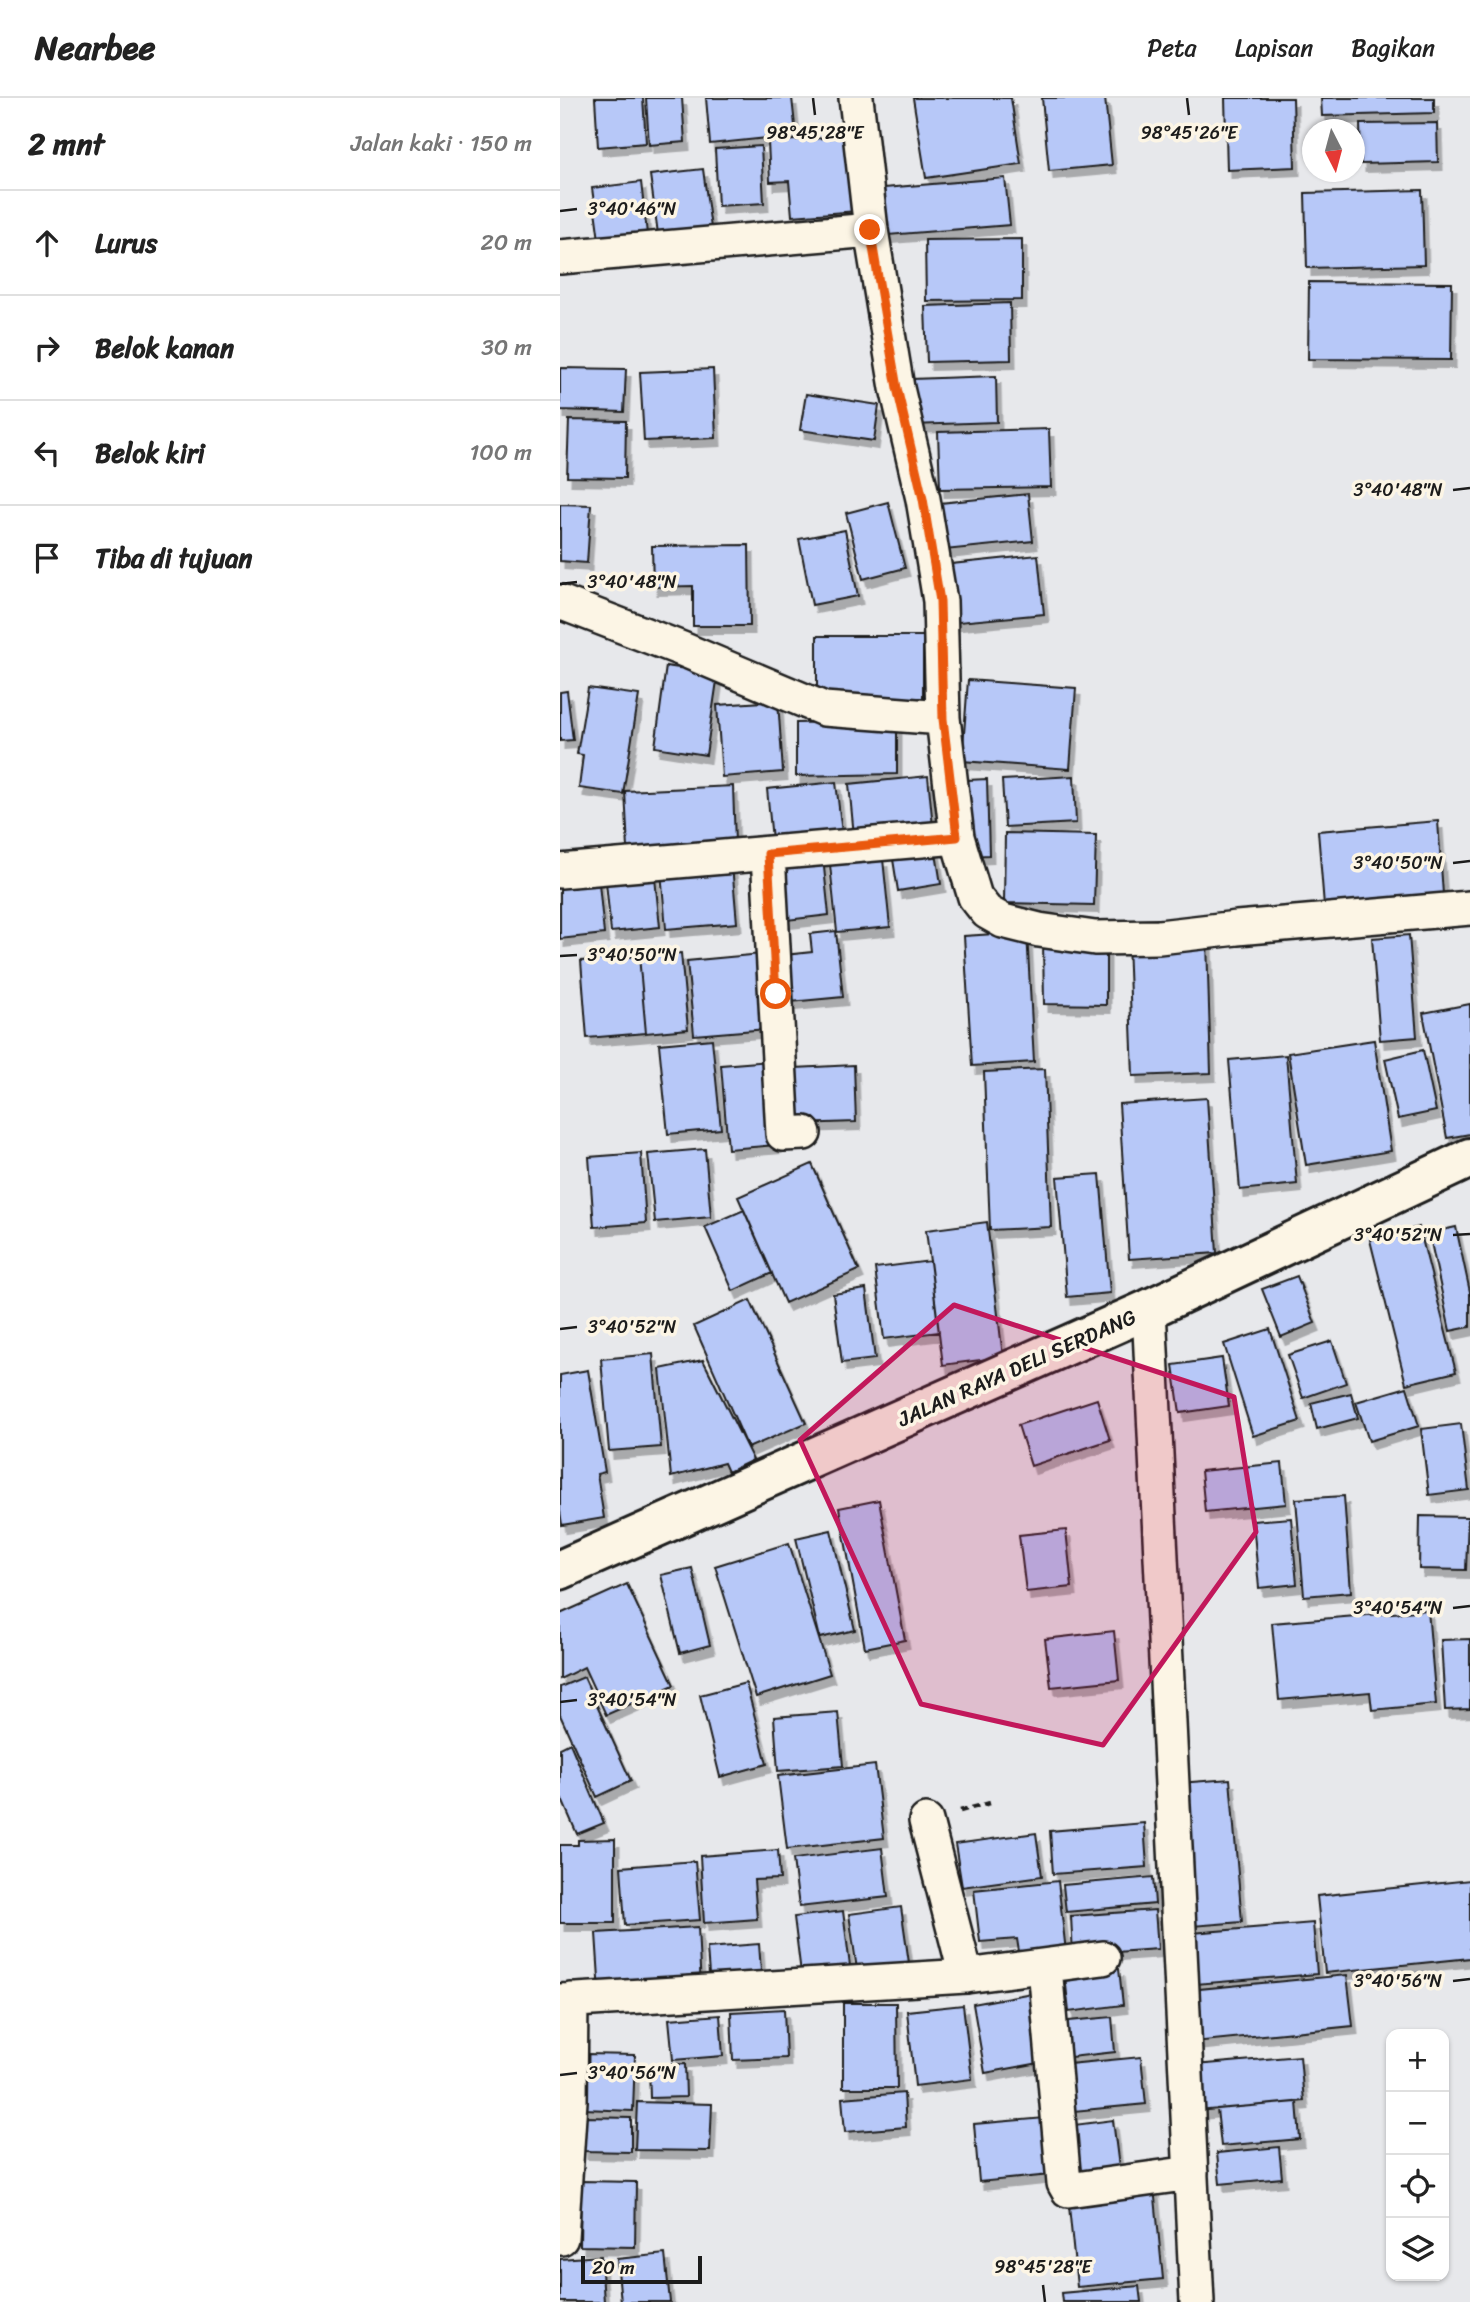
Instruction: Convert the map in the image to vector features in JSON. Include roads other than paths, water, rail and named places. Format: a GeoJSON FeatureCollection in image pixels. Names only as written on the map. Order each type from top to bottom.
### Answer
{"type":"FeatureCollection","features":[{"type":"Feature","properties":{"kind":"main road","name":"JALAN RAYA DELI SERDANG"},"geometry":{"type":"LineString","coordinates":[[560,1570],[1149,1309],[1470,1158]]}},
{"type":"Feature","properties":{"kind":"street"},"geometry":{"type":"LineString","coordinates":[[856,98],[870,230],[897,388],[923,499],[940,601],[943,719],[957,837],[975,897],[987,912],[1003,921],[1039,930],[1095,938],[1159,937],[1470,908]]}},
{"type":"Feature","properties":{"kind":"street"},"geometry":{"type":"LineString","coordinates":[[560,257],[870,230]]}},
{"type":"Feature","properties":{"kind":"street"},"geometry":{"type":"LineString","coordinates":[[560,602],[682,649],[824,709],[943,719]]}},
{"type":"Feature","properties":{"kind":"street"},"geometry":{"type":"LineString","coordinates":[[560,872],[957,837]]}},
{"type":"Feature","properties":{"kind":"street"},"geometry":{"type":"LineString","coordinates":[[768,854],[783,1134],[804,1133]]}},
{"type":"Feature","properties":{"kind":"street"},"geometry":{"type":"LineString","coordinates":[[1149,1309],[1197,2302]]}},
{"type":"Feature","properties":{"kind":"street"},"geometry":{"type":"LineString","coordinates":[[926,1821],[966,1976]]}},
{"type":"Feature","properties":{"kind":"street"},"geometry":{"type":"LineString","coordinates":[[561,2238],[566,2000],[966,1976],[1103,1958]]}},
{"type":"Feature","properties":{"kind":"street"},"geometry":{"type":"LineString","coordinates":[[1045,1967],[1064,2183],[1068,2190],[1191,2173]]}}]}
